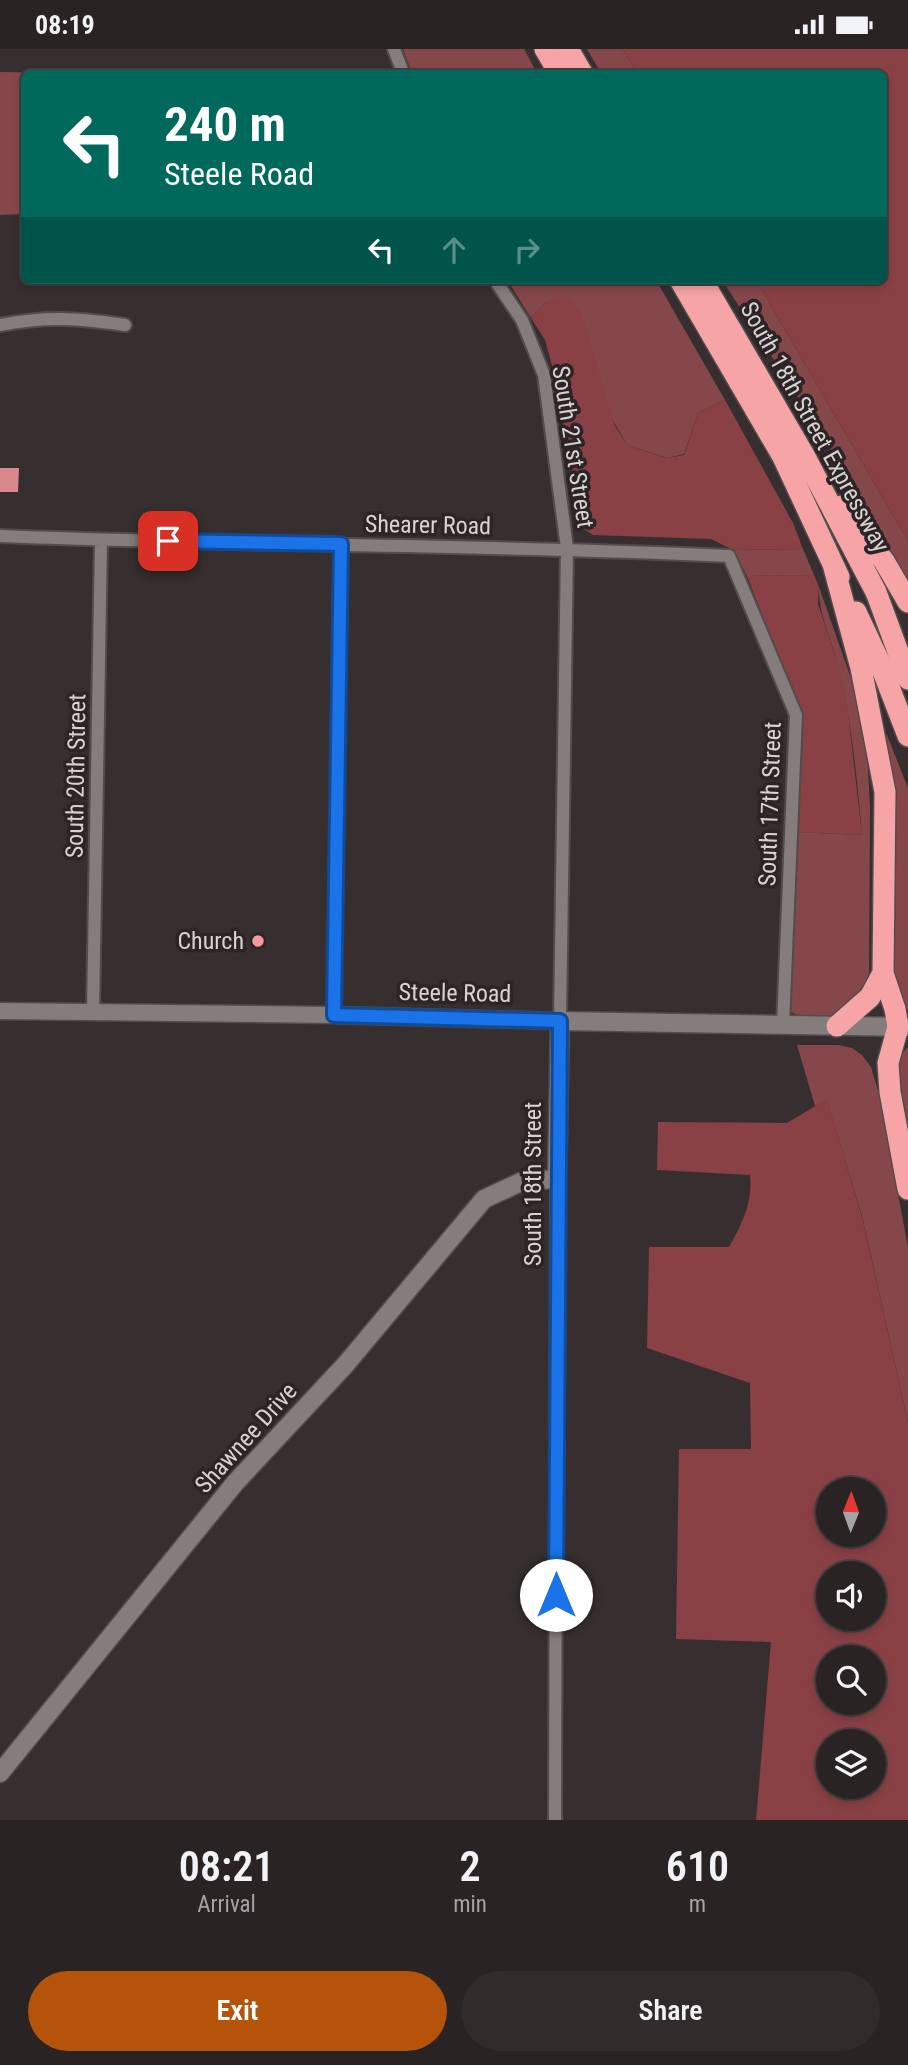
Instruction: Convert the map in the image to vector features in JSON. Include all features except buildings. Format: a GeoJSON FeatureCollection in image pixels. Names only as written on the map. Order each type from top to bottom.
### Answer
{"type":"FeatureCollection","features":[{"type":"Feature","properties":{"kind":"highway"},"geometry":{"type":"LineString","coordinates":[[545,49],[557,70]]}},
{"type":"Feature","properties":{"kind":"highway"},"geometry":{"type":"LineString","coordinates":[[568,49],[580,70]]}},
{"type":"Feature","properties":{"kind":"highway","name":"South 18th Street Expressway"},"geometry":{"type":"LineString","coordinates":[[682,284],[783,457],[879,661],[908,736]]}},
{"type":"Feature","properties":{"kind":"highway","name":"South 18th Street Expressway"},"geometry":{"type":"LineString","coordinates":[[704,284],[804,455],[876,592],[908,679]]}},
{"type":"Feature","properties":{"kind":"highway"},"geometry":{"type":"LineString","coordinates":[[804,455],[884,561],[908,603]]}},
{"type":"Feature","properties":{"kind":"highway"},"geometry":{"type":"LineString","coordinates":[[833,564],[864,680],[886,792],[883,973],[903,1027],[888,1063],[890,1092],[908,1189]]}},
{"type":"Feature","properties":{"kind":"highway"},"geometry":{"type":"LineString","coordinates":[[837,1025],[870,997],[883,973]]}},
{"type":"Feature","properties":{"kind":"main road","name":"Steele Road"},"geometry":{"type":"LineString","coordinates":[[560,1021],[903,1027]]}},
{"type":"Feature","properties":{"kind":"main road","name":"South 18th Street"},"geometry":{"type":"LineString","coordinates":[[558,1179],[560,1021]]}},
{"type":"Feature","properties":{"kind":"main road","name":"Shawnee Drive"},"geometry":{"type":"LineString","coordinates":[[0,1773],[235,1483],[346,1364],[484,1199],[523,1181],[558,1179]]}},
{"type":"Feature","properties":{"kind":"street"},"geometry":{"type":"LineString","coordinates":[[394,49],[401,70]]}},
{"type":"Feature","properties":{"kind":"street","name":"South 21st Street"},"geometry":{"type":"LineString","coordinates":[[498,284],[522,320],[544,375],[567,548]]}},
{"type":"Feature","properties":{"kind":"street"},"geometry":{"type":"LineString","coordinates":[[0,325],[32,319],[78,318],[125,325]]}},
{"type":"Feature","properties":{"kind":"street","name":"Shearer Road"},"geometry":{"type":"LineString","coordinates":[[0,536],[567,548],[729,556]]}},
{"type":"Feature","properties":{"kind":"street","name":"South 20th Street"},"geometry":{"type":"LineString","coordinates":[[93,1012],[101,540]]}},
{"type":"Feature","properties":{"kind":"street"},"geometry":{"type":"LineString","coordinates":[[334,1015],[341,544]]}},
{"type":"Feature","properties":{"kind":"street","name":"South 18th Street"},"geometry":{"type":"LineString","coordinates":[[560,1021],[567,548]]}},
{"type":"Feature","properties":{"kind":"street","name":"South 17th Street"},"geometry":{"type":"LineString","coordinates":[[729,556],[796,715],[783,1025]]}},
{"type":"Feature","properties":{"kind":"street","name":"Steele Road"},"geometry":{"type":"LineString","coordinates":[[0,1011],[560,1021]]}},
{"type":"Feature","properties":{"kind":"street","name":"South 18th Street"},"geometry":{"type":"LineString","coordinates":[[555,1820],[558,1179]]}},
{"type":"Feature","properties":{"kind":"shaded area"},"geometry":{"type":"Polygon","coordinates":[[[403,49],[524,49],[535,70],[411,70],[403,49]]]}},
{"type":"Feature","properties":{"kind":"shaded area"},"geometry":{"type":"Polygon","coordinates":[[[587,49],[623,49],[635,70],[599,70],[587,49]]]}},
{"type":"Feature","properties":{"kind":"shaded area"},"geometry":{"type":"Polygon","coordinates":[[[623,49],[908,49],[908,541],[758,284],[887,284],[887,70],[635,70],[623,49]]]}},
{"type":"Feature","properties":{"kind":"shaded area"},"geometry":{"type":"Polygon","coordinates":[[[0,72],[21,72],[21,214],[0,215],[0,72]]]}},
{"type":"Feature","properties":{"kind":"shaded area"},"geometry":{"type":"Polygon","coordinates":[[[510,284],[658,284],[725,400],[698,413],[684,454],[667,458],[627,445],[546,302],[531,318],[510,284]]]}},
{"type":"Feature","properties":{"kind":"shaded area"},"geometry":{"type":"Polygon","coordinates":[[[725,284],[758,284],[908,541],[908,581],[808,412],[725,284]]]}},
{"type":"Feature","properties":{"kind":"shaded area"},"geometry":{"type":"Polygon","coordinates":[[[561,296],[569,298],[581,312],[615,426],[627,445],[666,458],[684,455],[698,413],[725,400],[793,523],[803,549],[733,550],[711,539],[593,535],[581,527],[556,380],[545,340],[531,318],[546,302],[561,296]]]}},
{"type":"Feature","properties":{"kind":"shaded area"},"geometry":{"type":"Polygon","coordinates":[[[803,549],[814,575],[747,576],[733,550],[803,549]]]}},
{"type":"Feature","properties":{"kind":"shaded area"},"geometry":{"type":"Polygon","coordinates":[[[814,575],[819,587],[818,604],[839,667],[848,712],[862,835],[796,832],[802,731],[794,696],[747,576],[814,575]]]}},
{"type":"Feature","properties":{"kind":"shaded area"},"geometry":{"type":"Polygon","coordinates":[[[819,587],[862,716],[870,807],[869,972],[861,993],[850,1007],[833,1015],[823,1016],[800,1015],[790,1011],[796,832],[862,835],[847,711],[821,608],[819,587]]]}},
{"type":"Feature","properties":{"kind":"shaded area"},"geometry":{"type":"Polygon","coordinates":[[[887,735],[908,788],[908,1010],[902,1002],[892,974],[884,737],[887,735]]]}},
{"type":"Feature","properties":{"kind":"shaded area"},"geometry":{"type":"Polygon","coordinates":[[[797,1045],[839,1045],[852,1048],[862,1055],[871,1067],[879,1094],[908,1247],[908,1422],[863,1220],[827,1100],[815,1106],[797,1045]]]}},
{"type":"Feature","properties":{"kind":"shaded area"},"geometry":{"type":"Polygon","coordinates":[[[908,1047],[908,1147],[897,1080],[901,1056],[908,1047]]]}},
{"type":"Feature","properties":{"kind":"shaded area"},"geometry":{"type":"Polygon","coordinates":[[[827,1099],[863,1221],[908,1422],[908,1820],[756,1820],[771,1642],[676,1639],[679,1449],[751,1449],[750,1383],[647,1348],[649,1247],[729,1247],[746,1213],[750,1175],[657,1170],[658,1122],[787,1123],[827,1099]]]}},
{"type":"Feature","properties":{"kind":"place","name":"Church"},"geometry":{"type":"Point","coordinates":[258,941]}},
{"type":"Feature","properties":{"kind":"route"},"geometry":{"type":"LineString","coordinates":[[168,541],[341,544],[334,1015],[560,1021],[556,1595]]}}]}
